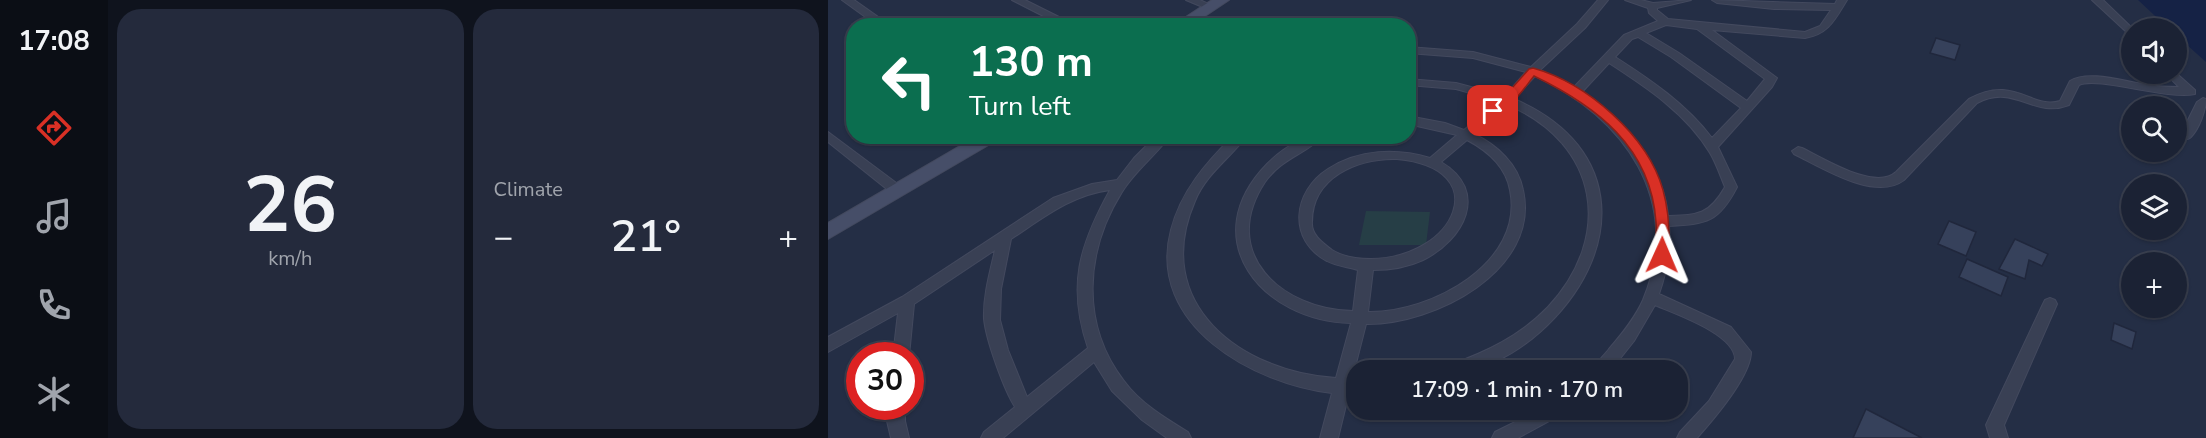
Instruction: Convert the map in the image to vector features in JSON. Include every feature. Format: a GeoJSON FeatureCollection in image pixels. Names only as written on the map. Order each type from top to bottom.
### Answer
{"type":"FeatureCollection","features":[{"type":"Feature","properties":{"kind":"main road"},"geometry":{"type":"LineString","coordinates":[[1192,18],[1216,4]]}},
{"type":"Feature","properties":{"kind":"main road"},"geometry":{"type":"LineString","coordinates":[[828,232],[977,144]]}},
{"type":"Feature","properties":{"kind":"street"},"geometry":{"type":"LineString","coordinates":[[847,0],[874,18]]}},
{"type":"Feature","properties":{"kind":"street"},"geometry":{"type":"LineString","coordinates":[[1017,0],[1055,18]]}},
{"type":"Feature","properties":{"kind":"street"},"geometry":{"type":"LineString","coordinates":[[1191,0],[1216,4]]}},
{"type":"Feature","properties":{"kind":"street"},"geometry":{"type":"LineString","coordinates":[[1432,163],[1507,100],[1533,71],[1581,26],[1603,0]]}},
{"type":"Feature","properties":{"kind":"street"},"geometry":{"type":"LineString","coordinates":[[1630,0],[1653,6],[1683,0],[1686,23]]}},
{"type":"Feature","properties":{"kind":"street"},"geometry":{"type":"LineString","coordinates":[[1717,0],[1774,6],[1839,4]]}},
{"type":"Feature","properties":{"kind":"street"},"geometry":{"type":"LineString","coordinates":[[2097,0],[2121,23]]}},
{"type":"Feature","properties":{"kind":"street"},"geometry":{"type":"LineString","coordinates":[[1575,92],[1628,37],[1665,22],[1805,35],[1816,34],[1824,30],[1839,4]]}},
{"type":"Feature","properties":{"kind":"street"},"geometry":{"type":"LineString","coordinates":[[1653,6],[1652,11],[1665,22]]}},
{"type":"Feature","properties":{"kind":"street"},"geometry":{"type":"LineString","coordinates":[[1700,26],[1771,78],[1768,85],[1746,106],[1712,146]]}},
{"type":"Feature","properties":{"kind":"street"},"geometry":{"type":"LineString","coordinates":[[1639,33],[1675,54],[1746,106]]}},
{"type":"Feature","properties":{"kind":"street"},"geometry":{"type":"LineString","coordinates":[[1416,50],[1480,56],[1533,71],[1575,92],[1602,111],[1625,133],[1643,159],[1656,189],[1663,221],[1662,255],[1651,297],[1625,342],[1610,360]]}},
{"type":"Feature","properties":{"kind":"street"},"geometry":{"type":"LineString","coordinates":[[1609,58],[1668,99],[1712,146],[1731,187],[1722,204],[1713,214],[1702,219],[1663,221]]}},
{"type":"Feature","properties":{"kind":"street"},"geometry":{"type":"LineString","coordinates":[[1798,151],[1864,180],[1882,184],[1893,182],[1928,150],[1973,101],[1987,94],[2012,93],[2052,106],[2066,103],[2074,83],[2090,79],[2151,89],[2190,91]]}},
{"type":"Feature","properties":{"kind":"street"},"geometry":{"type":"LineString","coordinates":[[1416,83],[1460,87],[1507,100],[1533,113],[1555,129],[1574,149],[1587,172],[1596,197],[1597,225],[1591,254],[1577,283],[1554,311],[1524,337],[1483,360]]}},
{"type":"Feature","properties":{"kind":"street"},"geometry":{"type":"LineString","coordinates":[[2182,84],[2204,104],[2187,134]]}},
{"type":"Feature","properties":{"kind":"street"},"geometry":{"type":"LineString","coordinates":[[1304,144],[1279,160],[1251,192],[1244,210],[1241,229],[1243,248],[1250,266],[1282,297],[1305,308],[1331,315],[1360,318],[1400,314],[1437,303],[1479,279],[1496,264],[1512,239],[1520,214],[1518,189],[1508,168],[1492,149],[1465,133],[1430,122],[1416,121]]}},
{"type":"Feature","properties":{"kind":"street"},"geometry":{"type":"LineString","coordinates":[[828,136],[898,191]]}},
{"type":"Feature","properties":{"kind":"street"},"geometry":{"type":"LineString","coordinates":[[1156,144],[1132,167],[1101,216],[1090,242],[1084,269],[1083,298],[1088,327],[1096,351],[1118,386],[1146,414],[1182,438]]}},
{"type":"Feature","properties":{"kind":"street"},"geometry":{"type":"LineString","coordinates":[[1233,144],[1204,172],[1181,213],[1175,236],[1174,259],[1178,282],[1187,305],[1202,326],[1222,345],[1240,356],[1279,374],[1313,383],[1346,386]]}},
{"type":"Feature","properties":{"kind":"street"},"geometry":{"type":"LineString","coordinates":[[1405,155],[1432,163],[1449,174],[1458,186],[1462,199],[1461,213],[1455,227],[1444,241],[1428,252],[1409,261],[1388,266],[1366,266],[1346,263],[1329,256],[1316,246],[1307,234],[1304,220],[1305,206],[1311,193],[1335,170],[1368,157],[1405,155]]}},
{"type":"Feature","properties":{"kind":"street"},"geometry":{"type":"LineString","coordinates":[[828,345],[907,301],[1004,239],[1058,201],[1092,188],[1120,184]]}},
{"type":"Feature","properties":{"kind":"street"},"geometry":{"type":"LineString","coordinates":[[1004,239],[994,289],[992,320],[1016,395],[1025,408]]}},
{"type":"Feature","properties":{"kind":"street"},"geometry":{"type":"LineString","coordinates":[[1353,360],[1366,266]]}},
{"type":"Feature","properties":{"kind":"street"},"geometry":{"type":"LineString","coordinates":[[1651,297],[1726,332],[1743,352],[1743,360],[1715,406],[1686,438]]}},
{"type":"Feature","properties":{"kind":"street"},"geometry":{"type":"LineString","coordinates":[[903,342],[907,301]]}},
{"type":"Feature","properties":{"kind":"street"},"geometry":{"type":"LineString","coordinates":[[1999,438],[1995,424],[2050,304]]}},
{"type":"Feature","properties":{"kind":"street"},"geometry":{"type":"LineString","coordinates":[[990,438],[1096,351]]}},
{"type":"Feature","properties":{"kind":"street"},"geometry":{"type":"LineString","coordinates":[[1329,438],[1346,394]]}},
{"type":"Feature","properties":{"kind":"street"},"geometry":{"type":"LineString","coordinates":[[896,420],[900,438]]}},
{"type":"Feature","properties":{"kind":"street"},"geometry":{"type":"LineString","coordinates":[[1501,438],[1537,420]]}},
{"type":"Feature","properties":{"kind":"shaded area"},"geometry":{"type":"Polygon","coordinates":[[[1366,211],[1430,212],[1426,245],[1359,245],[1366,211]]]}},
{"type":"Feature","properties":{"kind":"water"},"geometry":{"type":"Polygon","coordinates":[[[2138,0],[2206,0],[2206,62],[2187,45],[2187,18],[2157,18],[2138,0]]]}},
{"type":"Feature","properties":{"kind":"building"},"geometry":{"type":"Polygon","coordinates":[[[1936,38],[1960,45],[1955,60],[1930,53],[1936,38]]]}},
{"type":"Feature","properties":{"kind":"building"},"geometry":{"type":"Polygon","coordinates":[[[1949,221],[1976,232],[1966,256],[1938,244],[1949,221]]]}},
{"type":"Feature","properties":{"kind":"building"},"geometry":{"type":"Polygon","coordinates":[[[2015,239],[2048,254],[2042,266],[2029,260],[2025,279],[1999,269],[2015,239]]]}},
{"type":"Feature","properties":{"kind":"building"},"geometry":{"type":"Polygon","coordinates":[[[1967,259],[2008,277],[2001,296],[1959,277],[1967,259]]]}},
{"type":"Feature","properties":{"kind":"building"},"geometry":{"type":"Polygon","coordinates":[[[2114,323],[2136,332],[2132,349],[2111,340],[2114,323]]]}},
{"type":"Feature","properties":{"kind":"building"},"geometry":{"type":"Polygon","coordinates":[[[1866,409],[1922,438],[1853,438],[1866,409]]]}},
{"type":"Feature","properties":{"kind":"route"},"geometry":{"type":"LineString","coordinates":[[1493,111],[1507,100],[1533,71],[1555,80],[1602,111],[1625,133],[1643,159],[1656,189],[1663,221],[1662,255]]}}]}
